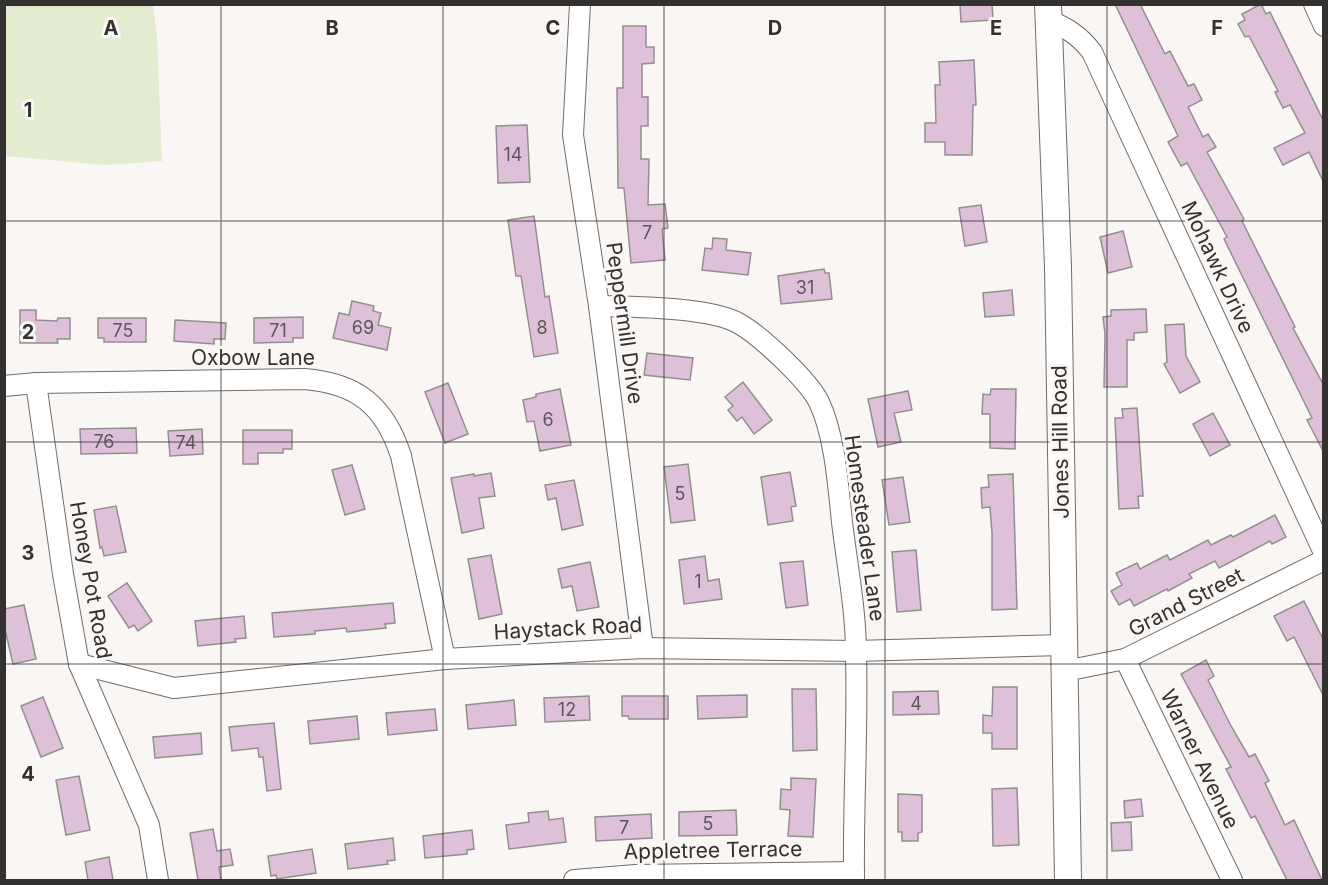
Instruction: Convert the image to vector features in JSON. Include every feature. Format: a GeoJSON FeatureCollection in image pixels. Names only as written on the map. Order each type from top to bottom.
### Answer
{"type":"FeatureCollection","features":[{"type":"Feature","properties":{"kind":"main road","name":"Jones Hill Road"},"geometry":{"type":"LineString","coordinates":[[1048,12],[1058,267],[1068,880]]}},
{"type":"Feature","properties":{"kind":"street","name":"Peppermill Drive"},"geometry":{"type":"LineString","coordinates":[[580,4],[573,135],[599,306],[643,648]]}},
{"type":"Feature","properties":{"kind":"street"},"geometry":{"type":"LineString","coordinates":[[1314,4],[1323,26]]}},
{"type":"Feature","properties":{"kind":"street","name":"Mohawk Drive"},"geometry":{"type":"LineString","coordinates":[[1048,12],[1082,38],[1092,52],[1323,553]]}},
{"type":"Feature","properties":{"kind":"street","name":"Homesteader Lane"},"geometry":{"type":"LineString","coordinates":[[599,306],[704,312],[739,323],[758,337],[813,392],[821,406],[836,468],[856,651],[854,876]]}},
{"type":"Feature","properties":{"kind":"street","name":"Oxbow Lane"},"geometry":{"type":"LineString","coordinates":[[4,386],[36,383],[304,380],[338,384],[363,397],[384,417],[401,456],[445,659]]}},
{"type":"Feature","properties":{"kind":"street","name":"Honey Pot Road"},"geometry":{"type":"LineString","coordinates":[[36,383],[63,574],[79,664],[149,825],[158,880]]}},
{"type":"Feature","properties":{"kind":"street","name":"Grand Street"},"geometry":{"type":"LineString","coordinates":[[1065,671],[1125,659],[1323,560]]}},
{"type":"Feature","properties":{"kind":"street","name":"Haystack Road"},"geometry":{"type":"LineString","coordinates":[[79,664],[174,688],[445,659],[643,648],[856,651],[1063,645]]}},
{"type":"Feature","properties":{"kind":"street","name":"Warner Avenue"},"geometry":{"type":"LineString","coordinates":[[1125,659],[1232,880]]}},
{"type":"Feature","properties":{"kind":"street","name":"Appletree Terrace"},"geometry":{"type":"LineString","coordinates":[[574,880],[636,874],[854,876]]}},
{"type":"Feature","properties":{"kind":"green space"},"geometry":{"type":"Polygon","coordinates":[[[4,5],[153,5],[157,36],[162,161],[106,165],[5,156],[4,5]]]}},
{"type":"Feature","properties":{"kind":"building"},"geometry":{"type":"Polygon","coordinates":[[[992,4],[993,20],[961,22],[960,5],[992,4]]]}},
{"type":"Feature","properties":{"kind":"building"},"geometry":{"type":"Polygon","coordinates":[[[1115,4],[1140,4],[1165,54],[1170,51],[1188,86],[1194,84],[1202,100],[1188,107],[1203,137],[1208,134],[1216,147],[1207,152],[1244,219],[1242,221],[1295,327],[1293,328],[1323,384],[1323,451],[1307,420],[1312,418],[1224,239],[1227,237],[1187,163],[1181,166],[1168,142],[1178,136],[1115,4]]]}},
{"type":"Feature","properties":{"kind":"building"},"geometry":{"type":"Polygon","coordinates":[[[1261,4],[1266,14],[1270,12],[1323,120],[1323,181],[1309,152],[1283,165],[1274,148],[1305,133],[1290,105],[1283,108],[1275,92],[1278,91],[1249,36],[1245,37],[1238,24],[1245,20],[1242,14],[1261,4]]]}},
{"type":"Feature","properties":{"kind":"building"},"geometry":{"type":"Polygon","coordinates":[[[623,26],[646,26],[646,47],[654,47],[654,63],[642,64],[642,97],[648,97],[648,126],[641,126],[641,159],[649,159],[648,205],[665,204],[668,228],[662,229],[665,260],[631,263],[624,188],[618,188],[617,88],[623,88],[623,26]]]}},
{"type":"Feature","properties":{"kind":"building"},"geometry":{"type":"Polygon","coordinates":[[[974,60],[976,105],[973,105],[972,155],[945,155],[945,142],[925,142],[925,123],[936,123],[935,85],[940,85],[939,62],[974,60]]]}},
{"type":"Feature","properties":{"kind":"building"},"geometry":{"type":"Polygon","coordinates":[[[527,125],[530,182],[498,183],[496,126],[527,125]]]}},
{"type":"Feature","properties":{"kind":"building"},"geometry":{"type":"Polygon","coordinates":[[[981,205],[987,242],[965,246],[959,208],[981,205]]]}},
{"type":"Feature","properties":{"kind":"building"},"geometry":{"type":"Polygon","coordinates":[[[534,216],[545,297],[549,296],[558,353],[534,357],[521,276],[516,276],[508,220],[534,216]]]}},
{"type":"Feature","properties":{"kind":"building"},"geometry":{"type":"Polygon","coordinates":[[[1123,231],[1132,267],[1108,273],[1100,237],[1123,231]]]}},
{"type":"Feature","properties":{"kind":"building"},"geometry":{"type":"Polygon","coordinates":[[[713,238],[727,239],[726,250],[751,253],[748,275],[702,270],[705,248],[712,249],[713,238]]]}},
{"type":"Feature","properties":{"kind":"building"},"geometry":{"type":"Polygon","coordinates":[[[824,269],[825,273],[829,273],[832,299],[781,304],[778,276],[824,269]]]}},
{"type":"Feature","properties":{"kind":"building"},"geometry":{"type":"Polygon","coordinates":[[[1012,290],[1014,315],[985,317],[983,293],[1012,290]]]}},
{"type":"Feature","properties":{"kind":"building"},"geometry":{"type":"Polygon","coordinates":[[[352,301],[374,306],[373,311],[381,313],[378,325],[391,328],[387,350],[333,338],[339,313],[349,315],[352,301]]]}},
{"type":"Feature","properties":{"kind":"building"},"geometry":{"type":"Polygon","coordinates":[[[1146,309],[1147,332],[1134,333],[1134,340],[1127,340],[1127,387],[1104,387],[1103,317],[1111,316],[1111,310],[1146,309]]]}},
{"type":"Feature","properties":{"kind":"building"},"geometry":{"type":"Polygon","coordinates":[[[20,310],[36,310],[36,320],[57,321],[58,318],[70,318],[70,339],[57,339],[58,343],[20,343],[20,310]]]}},
{"type":"Feature","properties":{"kind":"building"},"geometry":{"type":"Polygon","coordinates":[[[303,317],[303,338],[293,338],[293,342],[254,343],[254,318],[303,317]]]}},
{"type":"Feature","properties":{"kind":"building"},"geometry":{"type":"Polygon","coordinates":[[[98,318],[146,318],[146,342],[104,342],[104,338],[98,338],[98,318]]]}},
{"type":"Feature","properties":{"kind":"building"},"geometry":{"type":"Polygon","coordinates":[[[175,320],[226,323],[225,339],[214,339],[214,344],[174,341],[175,320]]]}},
{"type":"Feature","properties":{"kind":"building"},"geometry":{"type":"Polygon","coordinates":[[[1184,324],[1186,356],[1200,382],[1180,393],[1164,364],[1167,362],[1165,325],[1184,324]]]}},
{"type":"Feature","properties":{"kind":"building"},"geometry":{"type":"Polygon","coordinates":[[[647,353],[693,358],[690,380],[644,375],[647,353]]]}},
{"type":"Feature","properties":{"kind":"building"},"geometry":{"type":"Polygon","coordinates":[[[743,382],[772,420],[754,434],[742,417],[737,421],[728,410],[733,406],[725,397],[743,382]]]}},
{"type":"Feature","properties":{"kind":"building"},"geometry":{"type":"Polygon","coordinates":[[[448,383],[468,434],[445,443],[425,392],[448,383]]]}},
{"type":"Feature","properties":{"kind":"building"},"geometry":{"type":"Polygon","coordinates":[[[560,389],[571,445],[540,451],[534,421],[527,422],[523,400],[536,397],[536,394],[560,389]]]}},
{"type":"Feature","properties":{"kind":"building"},"geometry":{"type":"Polygon","coordinates":[[[991,389],[1016,389],[1015,449],[990,448],[990,414],[982,414],[983,394],[990,395],[991,389]]]}},
{"type":"Feature","properties":{"kind":"building"},"geometry":{"type":"Polygon","coordinates":[[[908,391],[912,410],[894,413],[901,442],[878,447],[868,399],[908,391]]]}},
{"type":"Feature","properties":{"kind":"building"},"geometry":{"type":"Polygon","coordinates":[[[1137,408],[1143,496],[1138,496],[1139,508],[1119,509],[1115,418],[1123,418],[1122,409],[1137,408]]]}},
{"type":"Feature","properties":{"kind":"building"},"geometry":{"type":"Polygon","coordinates":[[[1213,413],[1230,445],[1210,456],[1193,424],[1213,413]]]}},
{"type":"Feature","properties":{"kind":"building"},"geometry":{"type":"Polygon","coordinates":[[[136,428],[137,453],[81,454],[80,429],[136,428]]]}},
{"type":"Feature","properties":{"kind":"building"},"geometry":{"type":"Polygon","coordinates":[[[202,429],[203,454],[170,456],[168,431],[202,429]]]}},
{"type":"Feature","properties":{"kind":"building"},"geometry":{"type":"Polygon","coordinates":[[[243,430],[292,430],[292,449],[283,449],[283,453],[258,453],[258,464],[243,464],[243,430]]]}},
{"type":"Feature","properties":{"kind":"building"},"geometry":{"type":"Polygon","coordinates":[[[688,464],[695,520],[671,523],[664,467],[688,464]]]}},
{"type":"Feature","properties":{"kind":"building"},"geometry":{"type":"Polygon","coordinates":[[[352,465],[365,509],[345,515],[332,470],[352,465]]]}},
{"type":"Feature","properties":{"kind":"building"},"geometry":{"type":"Polygon","coordinates":[[[790,472],[796,506],[791,507],[793,521],[768,525],[761,477],[790,472]]]}},
{"type":"Feature","properties":{"kind":"building"},"geometry":{"type":"Polygon","coordinates":[[[491,473],[495,496],[479,498],[484,528],[462,533],[451,478],[491,473]]]}},
{"type":"Feature","properties":{"kind":"building"},"geometry":{"type":"Polygon","coordinates":[[[1013,474],[1017,609],[992,610],[990,507],[982,508],[981,488],[989,487],[988,475],[1013,474]]]}},
{"type":"Feature","properties":{"kind":"building"},"geometry":{"type":"Polygon","coordinates":[[[903,477],[910,522],[889,525],[882,480],[903,477]]]}},
{"type":"Feature","properties":{"kind":"building"},"geometry":{"type":"Polygon","coordinates":[[[574,480],[583,525],[562,530],[556,498],[548,500],[545,485],[574,480]]]}},
{"type":"Feature","properties":{"kind":"building"},"geometry":{"type":"Polygon","coordinates":[[[116,506],[126,552],[104,556],[102,547],[100,548],[94,510],[116,506]]]}},
{"type":"Feature","properties":{"kind":"building"},"geometry":{"type":"Polygon","coordinates":[[[1275,515],[1286,537],[1272,544],[1270,541],[1219,568],[1215,561],[1189,574],[1192,578],[1134,606],[1130,599],[1119,605],[1111,591],[1122,585],[1116,573],[1137,563],[1140,569],[1167,555],[1170,560],[1208,540],[1211,545],[1231,535],[1233,537],[1275,515]]]}},
{"type":"Feature","properties":{"kind":"building"},"geometry":{"type":"Polygon","coordinates":[[[916,550],[921,610],[897,612],[892,552],[916,550]]]}},
{"type":"Feature","properties":{"kind":"building"},"geometry":{"type":"Polygon","coordinates":[[[491,555],[502,614],[479,619],[468,559],[491,555]]]}},
{"type":"Feature","properties":{"kind":"building"},"geometry":{"type":"Polygon","coordinates":[[[705,556],[708,581],[719,579],[722,599],[684,604],[679,560],[705,556]]]}},
{"type":"Feature","properties":{"kind":"building"},"geometry":{"type":"Polygon","coordinates":[[[803,561],[808,605],[786,608],[780,563],[803,561]]]}},
{"type":"Feature","properties":{"kind":"building"},"geometry":{"type":"Polygon","coordinates":[[[590,562],[599,607],[577,611],[572,586],[562,588],[558,569],[590,562]]]}},
{"type":"Feature","properties":{"kind":"building"},"geometry":{"type":"Polygon","coordinates":[[[127,583],[152,621],[138,631],[134,625],[129,628],[108,596],[127,583]]]}},
{"type":"Feature","properties":{"kind":"building"},"geometry":{"type":"Polygon","coordinates":[[[1304,601],[1323,639],[1323,695],[1294,637],[1287,641],[1274,616],[1304,601]]]}},
{"type":"Feature","properties":{"kind":"building"},"geometry":{"type":"Polygon","coordinates":[[[393,603],[395,623],[385,624],[386,628],[347,632],[346,628],[315,631],[315,634],[274,637],[272,613],[393,603]]]}},
{"type":"Feature","properties":{"kind":"building"},"geometry":{"type":"Polygon","coordinates":[[[24,605],[36,659],[13,664],[4,625],[4,609],[24,605]]]}},
{"type":"Feature","properties":{"kind":"building"},"geometry":{"type":"Polygon","coordinates":[[[244,616],[246,638],[235,639],[236,642],[198,646],[195,621],[244,616]]]}},
{"type":"Feature","properties":{"kind":"building"},"geometry":{"type":"Polygon","coordinates":[[[1206,660],[1214,676],[1208,680],[1231,726],[1249,757],[1255,754],[1269,781],[1265,783],[1285,825],[1294,820],[1322,880],[1287,880],[1255,816],[1251,818],[1226,769],[1231,767],[1181,674],[1206,660]]]}},
{"type":"Feature","properties":{"kind":"building"},"geometry":{"type":"Polygon","coordinates":[[[993,687],[1017,687],[1017,749],[992,749],[992,733],[983,733],[983,715],[992,716],[993,687]]]}},
{"type":"Feature","properties":{"kind":"building"},"geometry":{"type":"Polygon","coordinates":[[[792,689],[816,689],[817,750],[793,751],[792,689]]]}},
{"type":"Feature","properties":{"kind":"building"},"geometry":{"type":"Polygon","coordinates":[[[938,691],[939,714],[893,715],[893,692],[938,691]]]}},
{"type":"Feature","properties":{"kind":"building"},"geometry":{"type":"Polygon","coordinates":[[[747,695],[747,717],[698,719],[697,696],[747,695]]]}},
{"type":"Feature","properties":{"kind":"building"},"geometry":{"type":"Polygon","coordinates":[[[589,696],[590,720],[545,722],[544,698],[589,696]]]}},
{"type":"Feature","properties":{"kind":"building"},"geometry":{"type":"Polygon","coordinates":[[[622,696],[668,696],[668,719],[629,719],[628,716],[622,716],[622,696]]]}},
{"type":"Feature","properties":{"kind":"building"},"geometry":{"type":"Polygon","coordinates":[[[43,697],[63,748],[41,757],[21,706],[43,697]]]}},
{"type":"Feature","properties":{"kind":"building"},"geometry":{"type":"Polygon","coordinates":[[[514,700],[516,725],[468,729],[466,705],[514,700]]]}},
{"type":"Feature","properties":{"kind":"building"},"geometry":{"type":"Polygon","coordinates":[[[435,709],[437,730],[388,735],[386,713],[435,709]]]}},
{"type":"Feature","properties":{"kind":"building"},"geometry":{"type":"Polygon","coordinates":[[[357,716],[359,739],[310,744],[308,721],[357,716]]]}},
{"type":"Feature","properties":{"kind":"building"},"geometry":{"type":"Polygon","coordinates":[[[274,723],[281,789],[267,791],[263,757],[259,757],[258,748],[232,751],[229,727],[274,723]]]}},
{"type":"Feature","properties":{"kind":"building"},"geometry":{"type":"Polygon","coordinates":[[[201,733],[202,754],[155,758],[153,737],[201,733]]]}},
{"type":"Feature","properties":{"kind":"building"},"geometry":{"type":"Polygon","coordinates":[[[79,776],[90,830],[66,835],[56,780],[79,776]]]}},
{"type":"Feature","properties":{"kind":"building"},"geometry":{"type":"Polygon","coordinates":[[[791,778],[816,779],[813,837],[788,836],[790,810],[780,809],[781,789],[791,790],[791,778]]]}},
{"type":"Feature","properties":{"kind":"building"},"geometry":{"type":"Polygon","coordinates":[[[1017,788],[1019,845],[993,846],[992,789],[1017,788]]]}},
{"type":"Feature","properties":{"kind":"building"},"geometry":{"type":"Polygon","coordinates":[[[898,794],[922,795],[922,832],[918,833],[918,841],[902,841],[902,832],[898,832],[898,794]]]}},
{"type":"Feature","properties":{"kind":"building"},"geometry":{"type":"Polygon","coordinates":[[[1141,799],[1143,816],[1125,818],[1124,801],[1141,799]]]}},
{"type":"Feature","properties":{"kind":"building"},"geometry":{"type":"Polygon","coordinates":[[[736,810],[737,835],[679,836],[679,812],[736,810]]]}},
{"type":"Feature","properties":{"kind":"building"},"geometry":{"type":"Polygon","coordinates":[[[548,811],[549,820],[563,818],[566,842],[509,849],[506,825],[529,822],[528,813],[548,811]]]}},
{"type":"Feature","properties":{"kind":"building"},"geometry":{"type":"Polygon","coordinates":[[[651,814],[652,838],[596,841],[595,817],[651,814]]]}},
{"type":"Feature","properties":{"kind":"building"},"geometry":{"type":"Polygon","coordinates":[[[1131,822],[1132,850],[1112,851],[1111,823],[1131,822]]]}},
{"type":"Feature","properties":{"kind":"building"},"geometry":{"type":"Polygon","coordinates":[[[213,829],[217,851],[230,849],[233,865],[219,867],[221,880],[198,880],[190,833],[213,829]]]}},
{"type":"Feature","properties":{"kind":"building"},"geometry":{"type":"Polygon","coordinates":[[[472,830],[474,849],[467,850],[467,854],[425,858],[423,836],[472,830]]]}},
{"type":"Feature","properties":{"kind":"building"},"geometry":{"type":"Polygon","coordinates":[[[393,838],[395,860],[387,861],[388,864],[348,869],[345,844],[393,838]]]}},
{"type":"Feature","properties":{"kind":"building"},"geometry":{"type":"Polygon","coordinates":[[[312,849],[316,873],[277,879],[276,875],[271,876],[268,856],[312,849]]]}},
{"type":"Feature","properties":{"kind":"building"},"geometry":{"type":"Polygon","coordinates":[[[109,857],[113,880],[88,880],[85,862],[109,857]]]}}]}
